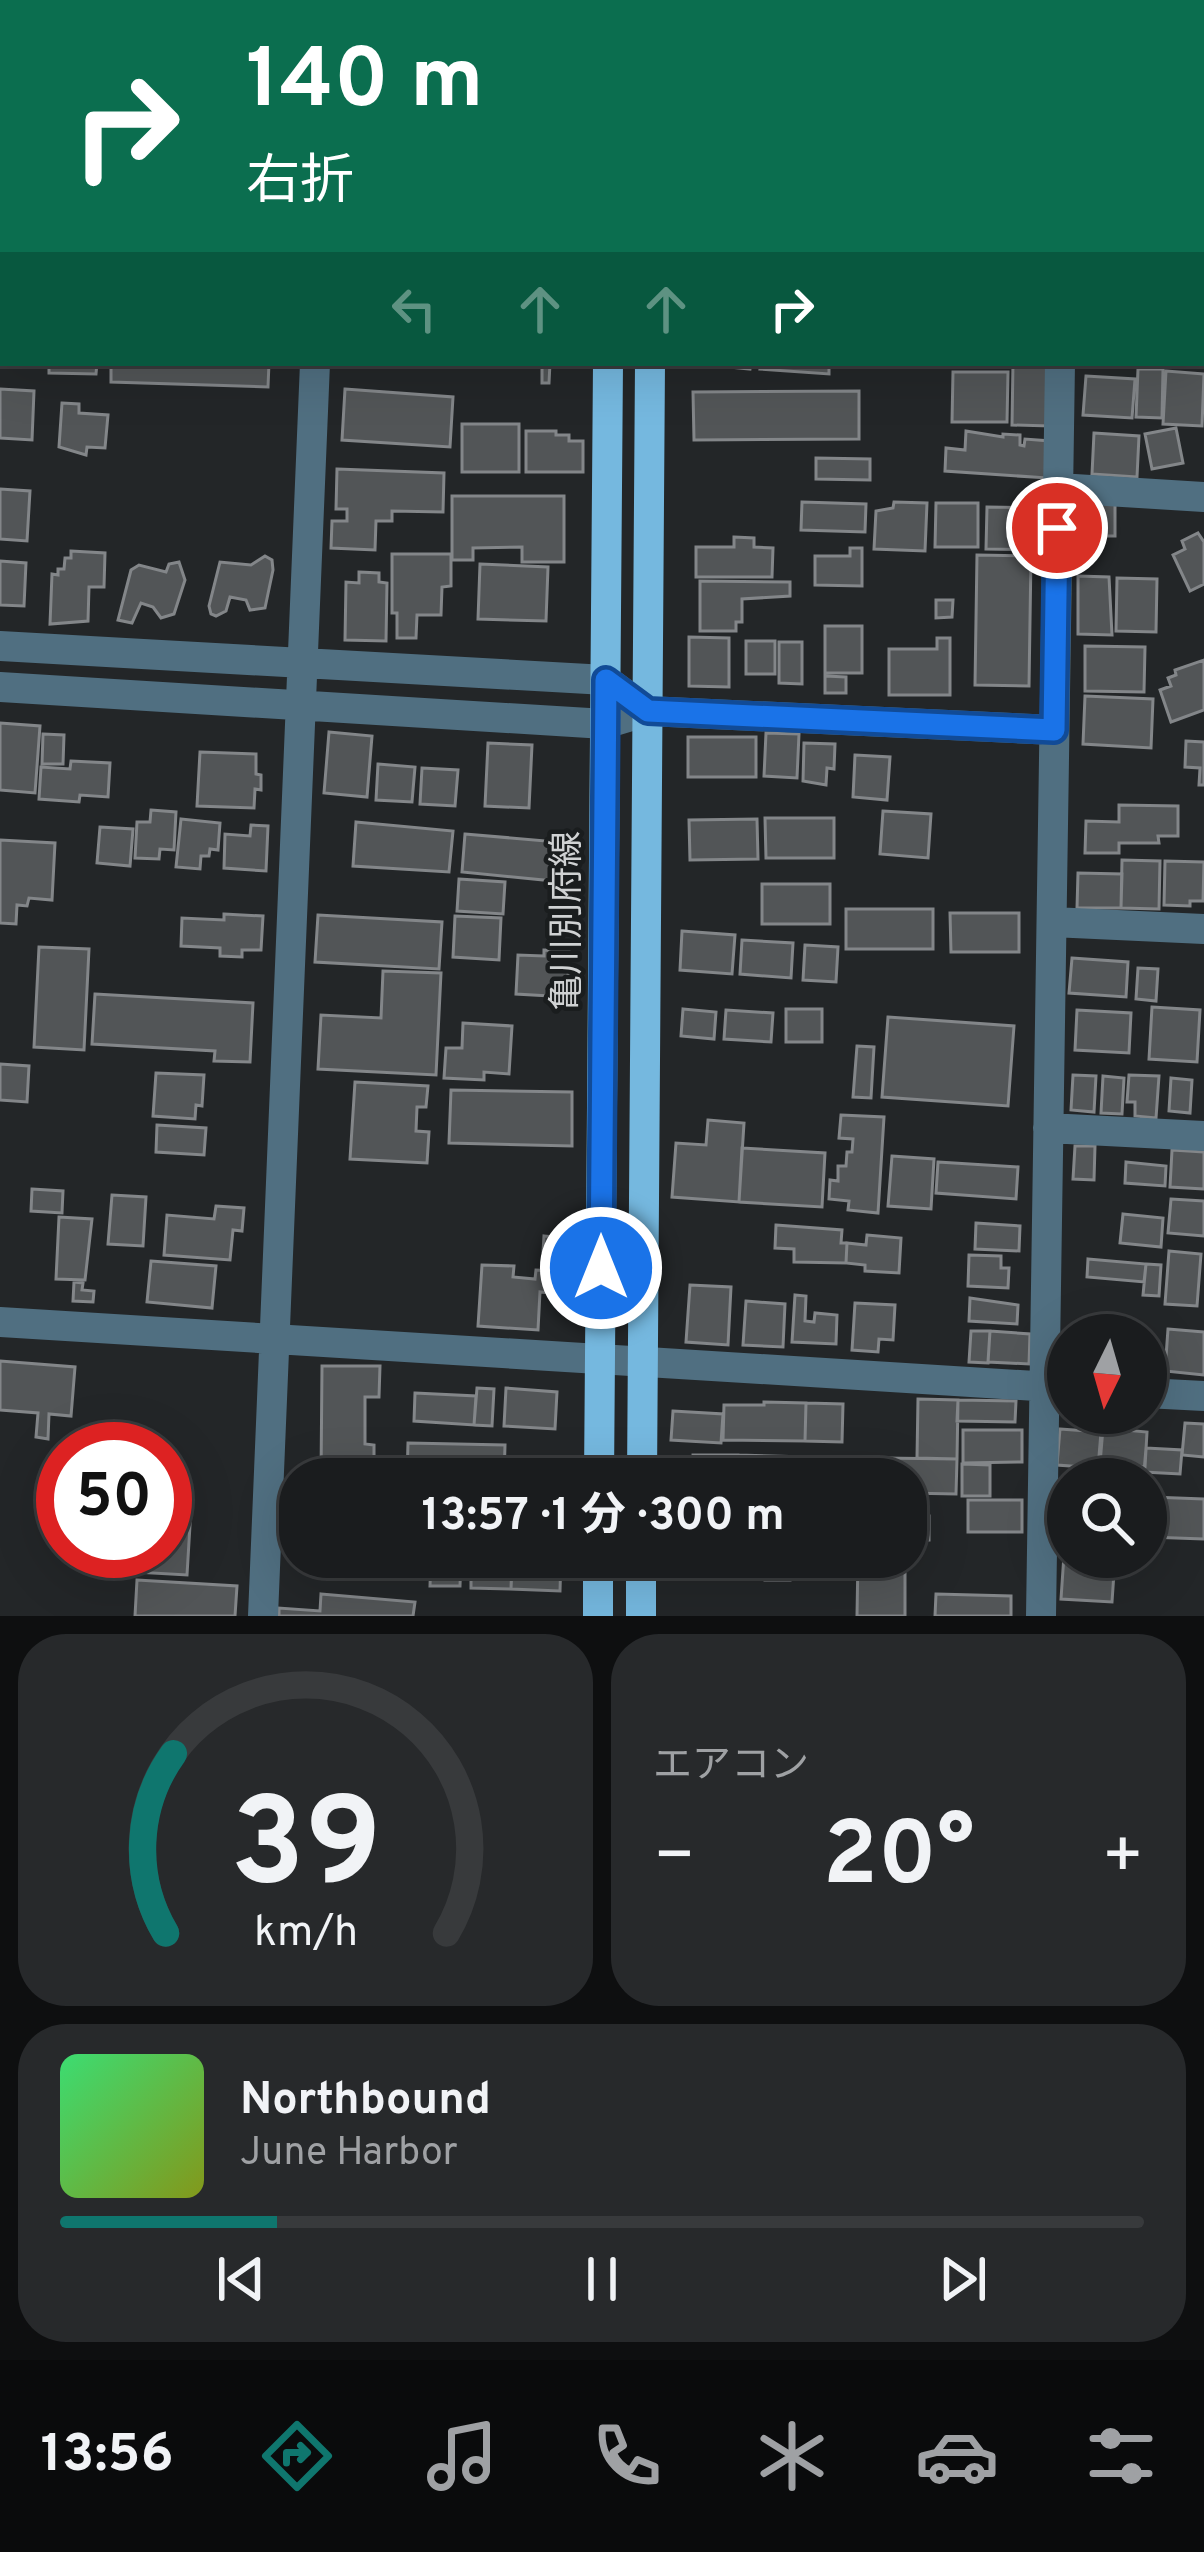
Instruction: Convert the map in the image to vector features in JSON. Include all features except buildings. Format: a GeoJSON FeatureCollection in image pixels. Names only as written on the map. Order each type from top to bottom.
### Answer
{"type":"FeatureCollection","features":[{"type":"Feature","properties":{"kind":"main road","name":"亀川別府線"},"geometry":{"type":"LineString","coordinates":[[599,1458],[608,366]]}},
{"type":"Feature","properties":{"kind":"main road"},"geometry":{"type":"LineString","coordinates":[[642,1458],[650,366]]}},
{"type":"Feature","properties":{"kind":"main road"},"geometry":{"type":"LineString","coordinates":[[598,1578],[598,1616]]}},
{"type":"Feature","properties":{"kind":"main road"},"geometry":{"type":"LineString","coordinates":[[641,1578],[641,1616]]}},
{"type":"Feature","properties":{"kind":"street"},"geometry":{"type":"LineString","coordinates":[[263,1616],[315,366]]}},
{"type":"Feature","properties":{"kind":"street"},"geometry":{"type":"LineString","coordinates":[[1054,1314],[1048,1128],[1060,366]]}},
{"type":"Feature","properties":{"kind":"street"},"geometry":{"type":"LineString","coordinates":[[1058,488],[1204,497]]}},
{"type":"Feature","properties":{"kind":"street"},"geometry":{"type":"LineString","coordinates":[[0,646],[606,680],[648,711]]}},
{"type":"Feature","properties":{"kind":"street"},"geometry":{"type":"LineString","coordinates":[[0,687],[605,724],[648,711],[1054,730]]}},
{"type":"Feature","properties":{"kind":"street"},"geometry":{"type":"LineString","coordinates":[[1052,922],[1204,929]]}},
{"type":"Feature","properties":{"kind":"street"},"geometry":{"type":"LineString","coordinates":[[1048,1128],[1204,1136]]}},
{"type":"Feature","properties":{"kind":"street"},"geometry":{"type":"LineString","coordinates":[[0,1322],[1047,1386]]}},
{"type":"Feature","properties":{"kind":"street"},"geometry":{"type":"LineString","coordinates":[[1167,1394],[1204,1396]]}},
{"type":"Feature","properties":{"kind":"street"},"geometry":{"type":"LineString","coordinates":[[1041,1616],[1053,1434]]}},
{"type":"Feature","properties":{"kind":"route"},"geometry":{"type":"LineString","coordinates":[[601,1268],[606,680],[648,711],[1054,730],[1057,528]]}}]}
